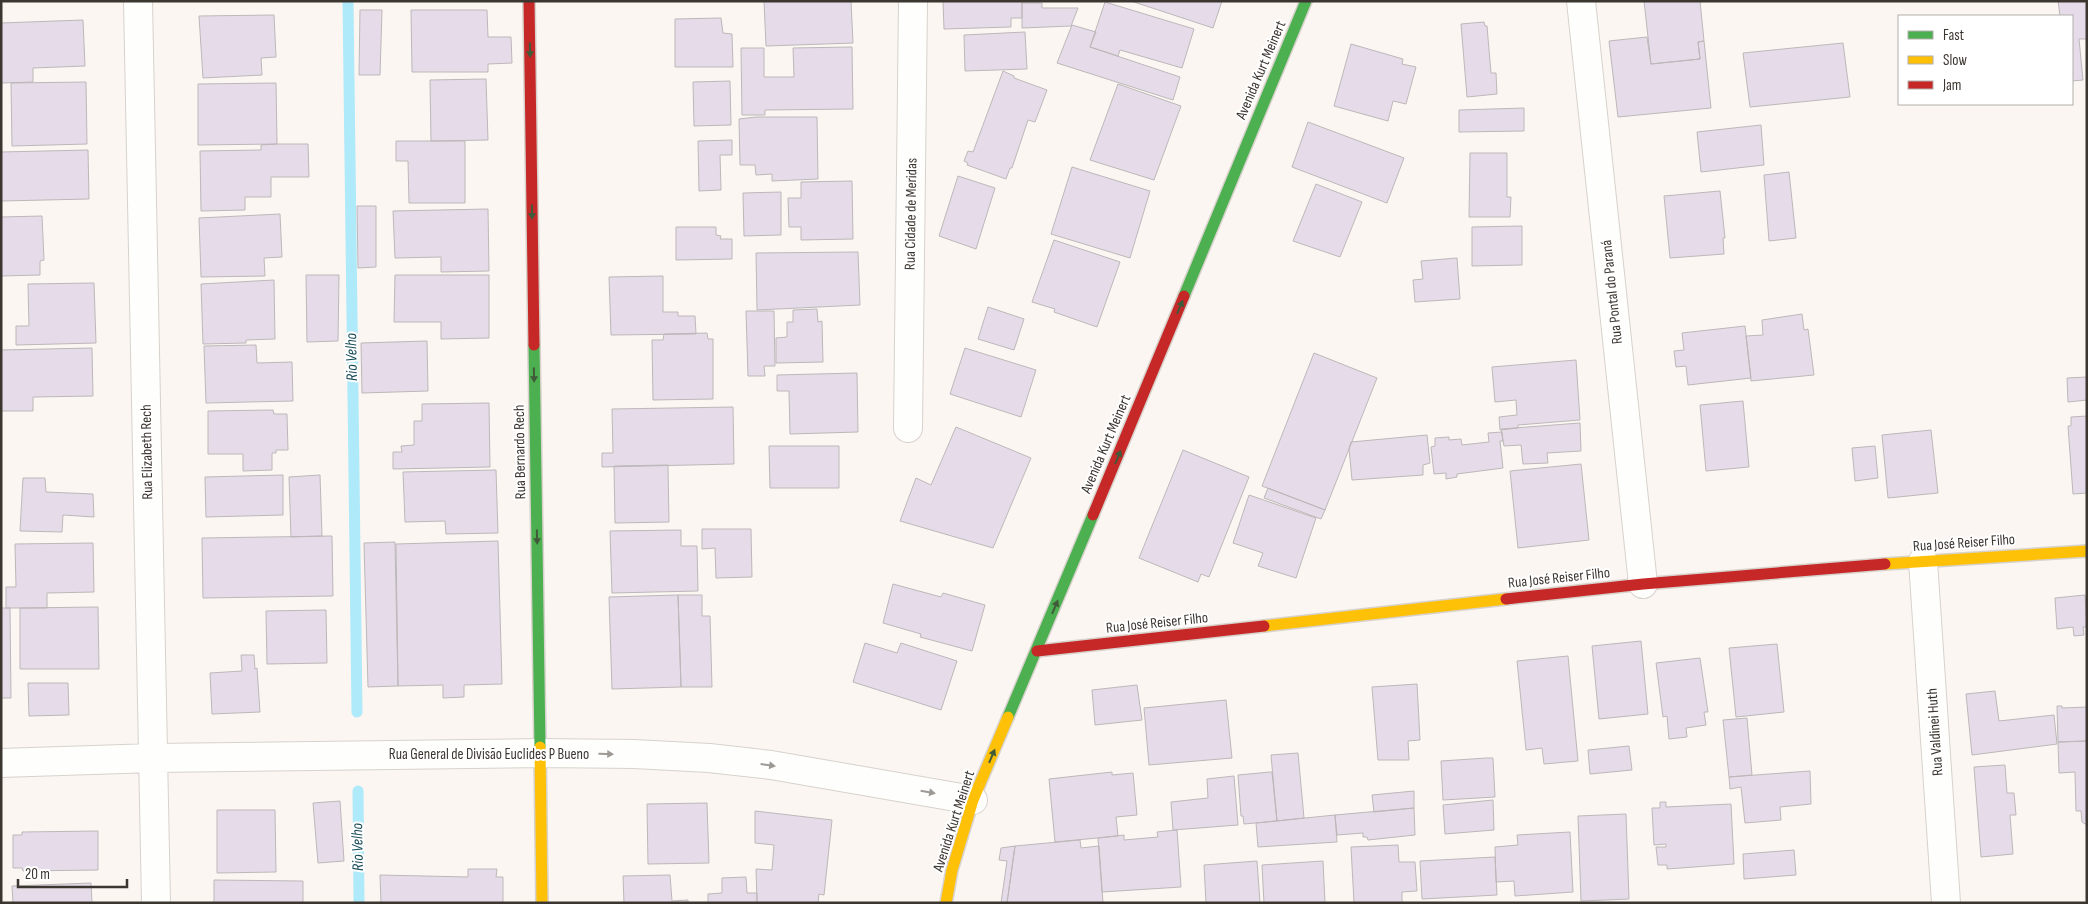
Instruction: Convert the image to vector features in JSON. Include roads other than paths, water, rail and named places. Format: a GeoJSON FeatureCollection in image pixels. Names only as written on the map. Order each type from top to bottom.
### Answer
{"type":"FeatureCollection","features":[{"type":"Feature","properties":{"kind":"main road","name":"Rua Bernardo Rech"},"geometry":{"type":"LineString","coordinates":[[529,1],[542,903]]}},
{"type":"Feature","properties":{"kind":"main road","name":"Avenida Kurt Meinert"},"geometry":{"type":"LineString","coordinates":[[946,903],[952,870],[973,800],[1037,651],[1306,1]]}},
{"type":"Feature","properties":{"kind":"main road","name":"Rua José Reiser Filho"},"geometry":{"type":"LineString","coordinates":[[1037,651],[1643,584],[1923,560],[2087,551]]}},
{"type":"Feature","properties":{"kind":"street","name":"Rua Elizabeth Rech"},"geometry":{"type":"LineString","coordinates":[[138,1],[156,903]]}},
{"type":"Feature","properties":{"kind":"street","name":"Rua Cidade de Meridas"},"geometry":{"type":"LineString","coordinates":[[908,428],[914,1]]}},
{"type":"Feature","properties":{"kind":"street","name":"Rua Pontal do Paraná"},"geometry":{"type":"LineString","coordinates":[[1581,1],[1643,584]]}},
{"type":"Feature","properties":{"kind":"street","name":"Rua Valdinei Huth"},"geometry":{"type":"LineString","coordinates":[[1923,560],[1946,903]]}},
{"type":"Feature","properties":{"kind":"street","name":"Rua General de Divisão Euclides P Bueno"},"geometry":{"type":"LineString","coordinates":[[1,763],[154,758],[540,753],[634,754],[709,758],[770,765],[973,800]]}},
{"type":"Feature","properties":{"kind":"waterway","name":"Rio Velho"},"geometry":{"type":"LineString","coordinates":[[348,1],[357,712]]}},
{"type":"Feature","properties":{"kind":"waterway","name":"Rio Velho"},"geometry":{"type":"LineString","coordinates":[[358,791],[359,903]]}}]}
